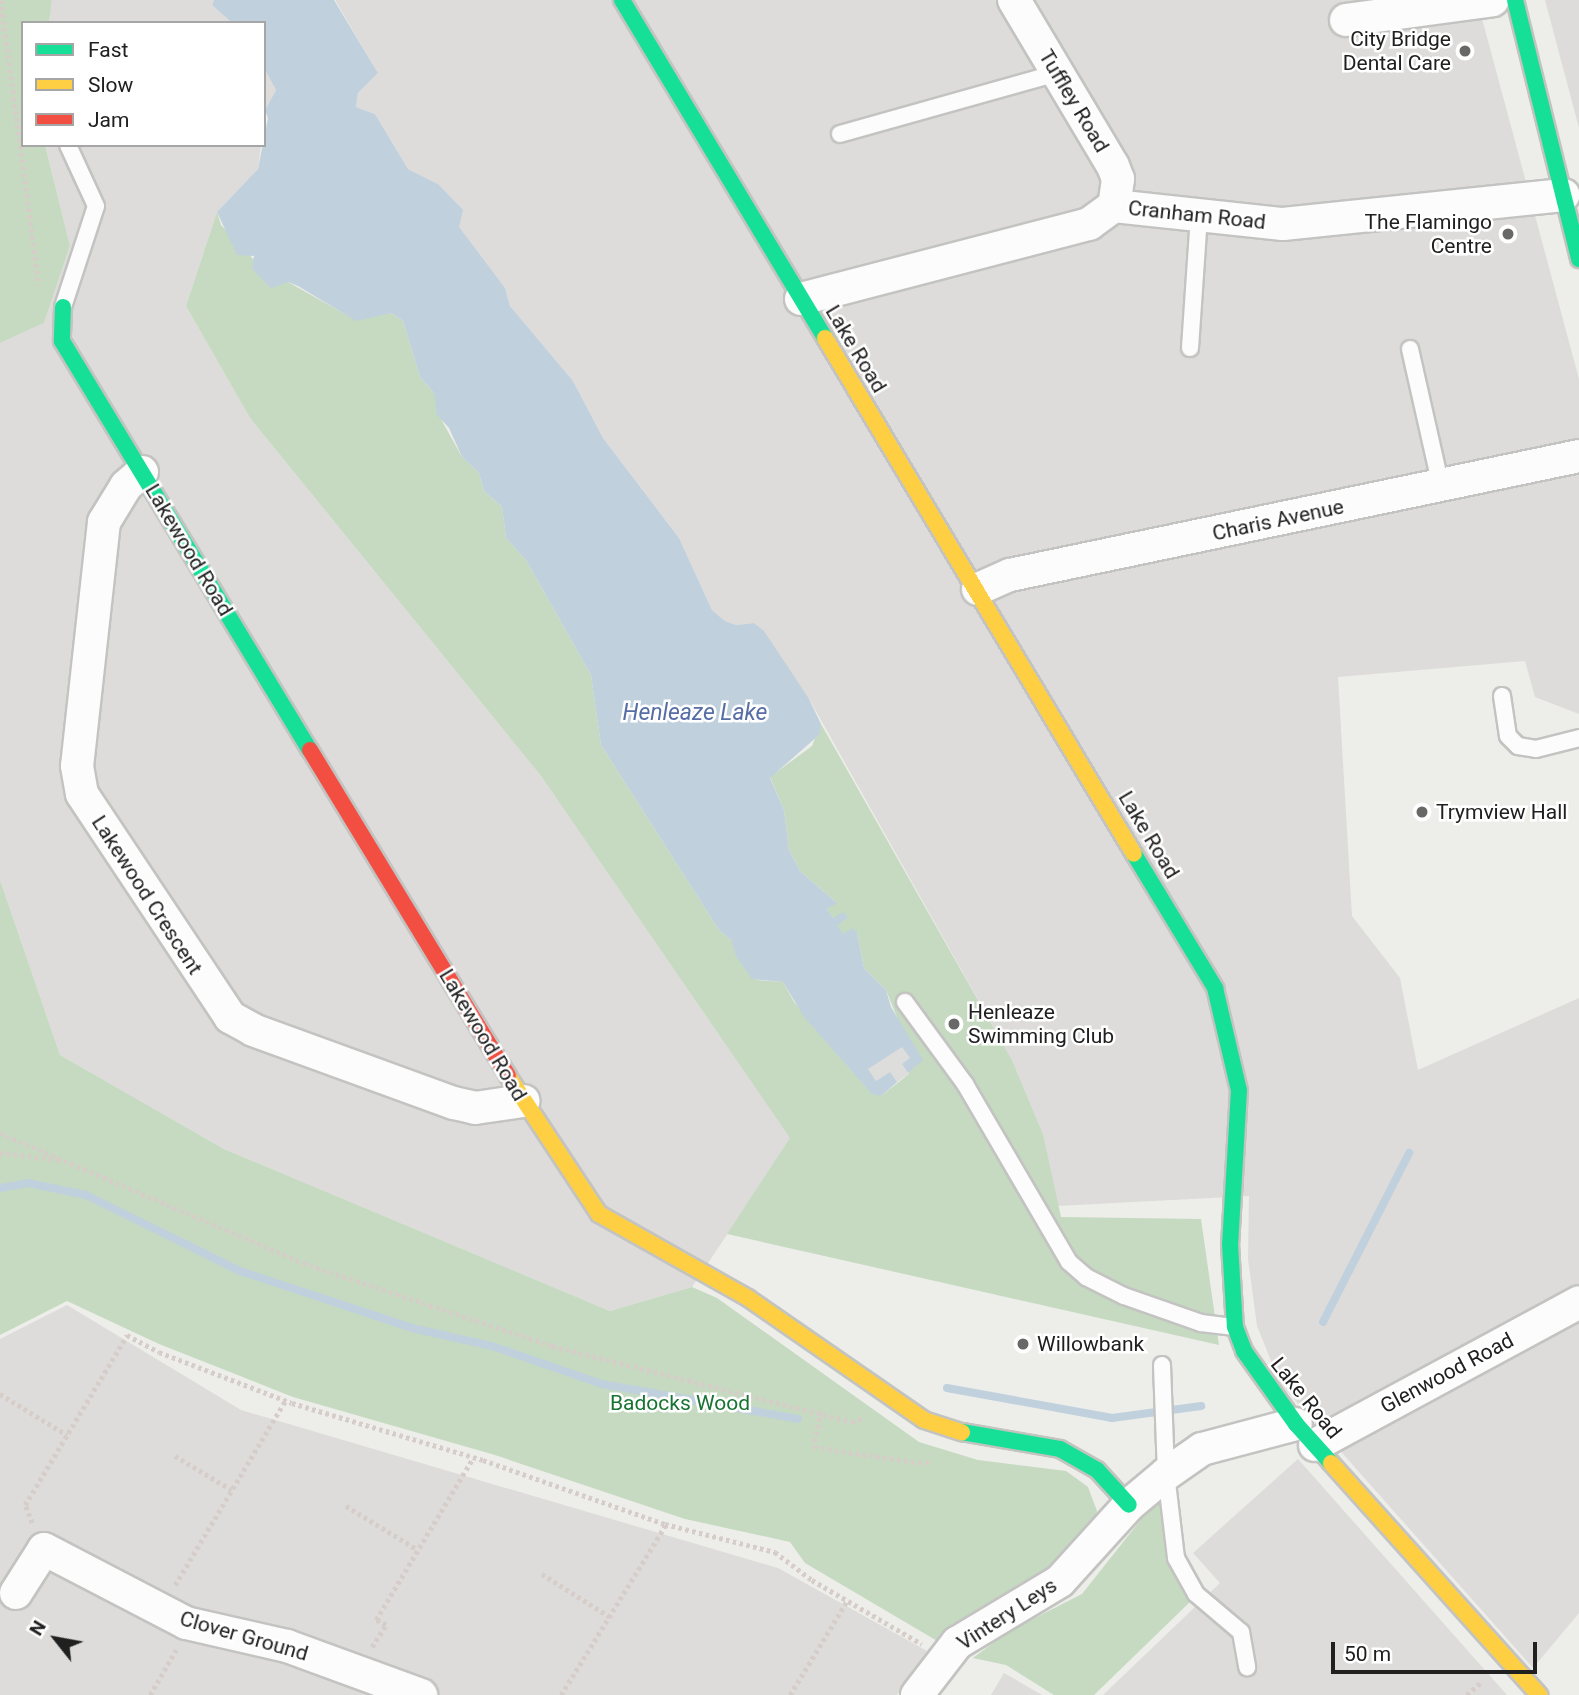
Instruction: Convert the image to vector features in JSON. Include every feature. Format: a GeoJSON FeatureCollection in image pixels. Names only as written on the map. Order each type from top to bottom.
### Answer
{"type":"FeatureCollection","features":[{"type":"Feature","properties":{"kind":"street","name":"Lake Road"},"geometry":{"type":"LineString","coordinates":[[622,0],[978,589],[1219,998],[1239,1090],[1230,1244],[1235,1327],[1264,1384],[1539,1695]]}},
{"type":"Feature","properties":{"kind":"street","name":"Tuffley Road"},"geometry":{"type":"LineString","coordinates":[[1014,0],[1112,166],[1118,179],[1114,206]]}},
{"type":"Feature","properties":{"kind":"street"},"geometry":{"type":"LineString","coordinates":[[1346,20],[1493,0]]}},
{"type":"Feature","properties":{"kind":"street"},"geometry":{"type":"LineString","coordinates":[[1515,0],[1578,250]]}},
{"type":"Feature","properties":{"kind":"street","name":"Cranham Road"},"geometry":{"type":"LineString","coordinates":[[801,299],[1089,224],[1114,206],[1283,224],[1564,195]]}},
{"type":"Feature","properties":{"kind":"street","name":"Lakewood Road"},"geometry":{"type":"LineString","coordinates":[[63,307],[62,341],[523,1101],[599,1214],[737,1292],[904,1405],[946,1430],[1034,1441],[1060,1449],[1097,1470],[1129,1505]]}},
{"type":"Feature","properties":{"kind":"street","name":"Charis Avenue"},"geometry":{"type":"LineString","coordinates":[[978,589],[1010,575],[1577,458]]}},
{"type":"Feature","properties":{"kind":"street","name":"Lakewood Crescent"},"geometry":{"type":"LineString","coordinates":[[142,472],[126,486],[104,522],[77,766],[82,794],[230,1017],[253,1030],[454,1103],[475,1108],[523,1101]]}},
{"type":"Feature","properties":{"kind":"street","name":"Glenwood Road"},"geometry":{"type":"LineString","coordinates":[[1306,1434],[1579,1302]]}},
{"type":"Feature","properties":{"kind":"street"},"geometry":{"type":"LineString","coordinates":[[1129,1505],[1202,1449],[1306,1434]]}},
{"type":"Feature","properties":{"kind":"street","name":"Vintery Leys"},"geometry":{"type":"LineString","coordinates":[[917,1695],[957,1643],[1060,1581],[1129,1505]]}},
{"type":"Feature","properties":{"kind":"street"},"geometry":{"type":"LineString","coordinates":[[16,1593],[44,1549]]}},
{"type":"Feature","properties":{"kind":"street","name":"Clover Ground"},"geometry":{"type":"LineString","coordinates":[[44,1549],[191,1625],[287,1646],[414,1694]]}},
{"type":"Feature","properties":{"kind":"lane"},"geometry":{"type":"LineString","coordinates":[[840,134],[1057,73]]}},
{"type":"Feature","properties":{"kind":"lane","name":"Lakewood Road"},"geometry":{"type":"LineString","coordinates":[[63,307],[96,206],[69,147]]}},
{"type":"Feature","properties":{"kind":"lane"},"geometry":{"type":"LineString","coordinates":[[1190,348],[1199,215]]}},
{"type":"Feature","properties":{"kind":"lane"},"geometry":{"type":"LineString","coordinates":[[1410,349],[1441,487]]}},
{"type":"Feature","properties":{"kind":"lane"},"geometry":{"type":"LineString","coordinates":[[1502,696],[1508,736],[1518,746],[1536,749],[1579,738]]}},
{"type":"Feature","properties":{"kind":"lane"},"geometry":{"type":"LineString","coordinates":[[905,1002],[965,1084],[1069,1262],[1086,1277],[1124,1296],[1201,1323],[1235,1327]]}},
{"type":"Feature","properties":{"kind":"lane"},"geometry":{"type":"LineString","coordinates":[[1161,1365],[1166,1474],[1176,1558],[1196,1594],[1241,1632],[1247,1667]]}},
{"type":"Feature","properties":{"kind":"path"},"geometry":{"type":"LineString","coordinates":[[1,0],[41,296]]}},
{"type":"Feature","properties":{"kind":"path"},"geometry":{"type":"LineString","coordinates":[[0,1133],[342,1276],[552,1346],[821,1411],[852,1422],[904,1405]]}},
{"type":"Feature","properties":{"kind":"path"},"geometry":{"type":"LineString","coordinates":[[0,1153],[70,1161]]}},
{"type":"Feature","properties":{"kind":"path"},"geometry":{"type":"LineString","coordinates":[[44,1549],[25,1505],[127,1335],[159,1352],[286,1400],[473,1458],[666,1524],[775,1552],[846,1601],[945,1657]]}},
{"type":"Feature","properties":{"kind":"path"},"geometry":{"type":"LineString","coordinates":[[0,1394],[67,1435]]}},
{"type":"Feature","properties":{"kind":"path"},"geometry":{"type":"LineString","coordinates":[[160,1610],[286,1400]]}},
{"type":"Feature","properties":{"kind":"path"},"geometry":{"type":"LineString","coordinates":[[821,1411],[814,1447],[926,1464],[946,1430]]}},
{"type":"Feature","properties":{"kind":"path"},"geometry":{"type":"LineString","coordinates":[[174,1456],[232,1490]]}},
{"type":"Feature","properties":{"kind":"path"},"geometry":{"type":"LineString","coordinates":[[358,1672],[386,1625],[376,1619],[473,1458]]}},
{"type":"Feature","properties":{"kind":"path"},"geometry":{"type":"LineString","coordinates":[[346,1506],[418,1550]]}},
{"type":"Feature","properties":{"kind":"path"},"geometry":{"type":"LineString","coordinates":[[561,1695],[666,1524]]}},
{"type":"Feature","properties":{"kind":"path"},"geometry":{"type":"LineString","coordinates":[[542,1574],[610,1616]]}},
{"type":"Feature","properties":{"kind":"path"},"geometry":{"type":"LineString","coordinates":[[790,1695],[846,1601]]}},
{"type":"Feature","properties":{"kind":"path"},"geometry":{"type":"LineString","coordinates":[[150,1695],[191,1625]]}},
{"type":"Feature","properties":{"kind":"shaded area"},"geometry":{"type":"Polygon","coordinates":[[[52,0],[214,0],[212,5],[230,21],[49,21],[52,0]]]}},
{"type":"Feature","properties":{"kind":"shaded area"},"geometry":{"type":"Polygon","coordinates":[[[335,0],[1477,0],[1579,379],[1579,714],[1535,697],[1525,661],[1338,677],[1352,916],[1400,978],[1418,1070],[1579,998],[1579,1613],[1533,1668],[1280,1383],[1257,1326],[1248,1259],[1249,1196],[1057,1206],[1043,1134],[1012,1060],[808,697],[763,631],[754,623],[736,625],[725,621],[712,610],[679,538],[603,438],[573,381],[510,306],[505,288],[458,227],[438,184],[408,169],[375,114],[356,107],[358,93],[378,73],[335,0]]]}},
{"type":"Feature","properties":{"kind":"shaded area"},"geometry":{"type":"Polygon","coordinates":[[[1545,0],[1579,0],[1579,128],[1545,0]]]}},
{"type":"Feature","properties":{"kind":"shaded area"},"geometry":{"type":"Polygon","coordinates":[[[266,72],[276,90],[266,108],[266,72]]]}},
{"type":"Feature","properties":{"kind":"shaded area"},"geometry":{"type":"Polygon","coordinates":[[[45,147],[261,147],[258,169],[217,212],[186,306],[250,418],[541,776],[791,1139],[692,1287],[610,1311],[224,1149],[60,1055],[0,880],[0,343],[44,323],[70,246],[45,147]]]}},
{"type":"Feature","properties":{"kind":"shaded area"},"geometry":{"type":"Polygon","coordinates":[[[67,1305],[241,1410],[778,1568],[927,1651],[897,1695],[0,1695],[0,1339],[67,1305]]]}},
{"type":"Feature","properties":{"kind":"shaded area"},"geometry":{"type":"Polygon","coordinates":[[[1298,1459],[1507,1695],[1103,1695],[1220,1583],[1193,1553],[1298,1459]]]}},
{"type":"Feature","properties":{"kind":"shaded area"},"geometry":{"type":"Polygon","coordinates":[[[1004,1673],[1042,1695],[991,1695],[1004,1673]]]}},
{"type":"Feature","properties":{"kind":"green space"},"geometry":{"type":"Polygon","coordinates":[[[0,0],[52,0],[49,21],[21,21],[21,147],[45,147],[70,246],[44,323],[0,343],[0,0]]]}},
{"type":"Feature","properties":{"kind":"green space"},"geometry":{"type":"Polygon","coordinates":[[[217,212],[221,225],[255,261],[288,282],[350,317],[391,313],[403,321],[420,377],[434,393],[442,421],[462,457],[479,473],[484,491],[502,507],[506,538],[526,560],[591,675],[601,745],[719,930],[731,940],[757,980],[783,982],[794,1002],[851,1070],[881,1096],[909,1074],[899,1022],[886,990],[864,968],[857,933],[843,935],[836,925],[848,918],[833,918],[827,909],[836,902],[800,871],[789,850],[784,810],[770,777],[812,746],[821,724],[1012,1060],[1043,1134],[1061,1217],[1201,1219],[1219,1345],[727,1234],[790,1138],[541,776],[250,418],[186,306],[217,212]]]}},
{"type":"Feature","properties":{"kind":"green space","name":"Badocks Wood"},"geometry":{"type":"Polygon","coordinates":[[[0,880],[60,1055],[224,1149],[610,1311],[692,1287],[717,1298],[919,1442],[978,1460],[1066,1471],[1088,1487],[1097,1511],[1092,1533],[1053,1572],[939,1642],[805,1563],[790,1542],[685,1519],[495,1455],[293,1397],[159,1344],[67,1301],[0,1335],[0,880]]]}},
{"type":"Feature","properties":{"kind":"green space"},"geometry":{"type":"Polygon","coordinates":[[[1162,1493],[1192,1600],[1094,1695],[1054,1695],[1006,1665],[973,1658],[1009,1631],[1082,1594],[1162,1493]]]}},
{"type":"Feature","properties":{"kind":"water","name":"Henleaze Lake"},"geometry":{"type":"Polygon","coordinates":[[[214,0],[334,0],[378,73],[358,93],[356,107],[375,114],[408,169],[438,184],[463,210],[459,227],[505,288],[510,306],[573,381],[603,438],[679,538],[712,610],[725,621],[736,625],[754,623],[764,631],[808,697],[821,724],[819,735],[770,778],[784,810],[789,850],[800,871],[837,903],[827,909],[833,918],[843,912],[848,918],[837,925],[843,934],[853,928],[857,933],[864,968],[886,990],[891,1007],[923,1060],[881,1096],[872,1094],[804,1017],[783,982],[752,979],[736,956],[731,940],[719,930],[601,745],[591,675],[526,560],[506,538],[502,507],[484,491],[479,473],[462,457],[449,428],[437,415],[434,393],[420,377],[403,321],[391,313],[356,321],[288,282],[271,288],[252,269],[254,256],[237,255],[217,212],[258,169],[262,147],[266,147],[266,108],[276,90],[266,72],[266,21],[230,21],[212,5],[214,0]]]}},
{"type":"Feature","properties":{"kind":"pier"},"geometry":{"type":"Polygon","coordinates":[[[902,1047],[910,1058],[902,1064],[909,1074],[897,1082],[890,1072],[876,1081],[868,1069],[902,1047]]]}},
{"type":"Feature","properties":{"kind":"waterway"},"geometry":{"type":"LineString","coordinates":[[1323,1322],[1409,1153]]}},
{"type":"Feature","properties":{"kind":"waterway"},"geometry":{"type":"LineString","coordinates":[[0,1188],[28,1183],[86,1195],[240,1271],[412,1328],[492,1346],[602,1384],[798,1419]]}},
{"type":"Feature","properties":{"kind":"waterway"},"geometry":{"type":"LineString","coordinates":[[947,1388],[1112,1418],[1201,1406]]}},
{"type":"Feature","properties":{"kind":"traffic: fast"},"geometry":{"type":"LineString","coordinates":[[622,0],[825,338]]}},
{"type":"Feature","properties":{"kind":"traffic: fast"},"geometry":{"type":"LineString","coordinates":[[1515,0],[1579,259]]}},
{"type":"Feature","properties":{"kind":"traffic: fast"},"geometry":{"type":"LineString","coordinates":[[63,307],[62,341],[310,750]]}},
{"type":"Feature","properties":{"kind":"traffic: fast"},"geometry":{"type":"LineString","coordinates":[[1134,854],[1215,988],[1239,1090],[1230,1244],[1235,1327],[1244,1351],[1296,1424],[1331,1463]]}},
{"type":"Feature","properties":{"kind":"traffic: fast"},"geometry":{"type":"LineString","coordinates":[[962,1432],[1060,1449],[1097,1470],[1129,1505]]}},
{"type":"Feature","properties":{"kind":"traffic: slow"},"geometry":{"type":"LineString","coordinates":[[825,338],[1134,854]]}},
{"type":"Feature","properties":{"kind":"traffic: slow"},"geometry":{"type":"LineString","coordinates":[[508,1076],[599,1214],[748,1298],[924,1420],[962,1432]]}},
{"type":"Feature","properties":{"kind":"traffic: slow"},"geometry":{"type":"LineString","coordinates":[[1331,1463],[1539,1695]]}},
{"type":"Feature","properties":{"kind":"traffic: jam"},"geometry":{"type":"LineString","coordinates":[[310,750],[508,1076]]}},
{"type":"Feature","properties":{"kind":"place","name":"City Bridge Dental Care"},"geometry":{"type":"Point","coordinates":[1465,51]}},
{"type":"Feature","properties":{"kind":"place","name":"The Flamingo Centre"},"geometry":{"type":"Point","coordinates":[1508,234]}},
{"type":"Feature","properties":{"kind":"place","name":"Trymview Hall"},"geometry":{"type":"Point","coordinates":[1422,812]}},
{"type":"Feature","properties":{"kind":"place","name":"Henleaze Swimming Club"},"geometry":{"type":"Point","coordinates":[954,1024]}},
{"type":"Feature","properties":{"kind":"place","name":"Willowbank"},"geometry":{"type":"Point","coordinates":[1023,1344]}}]}
